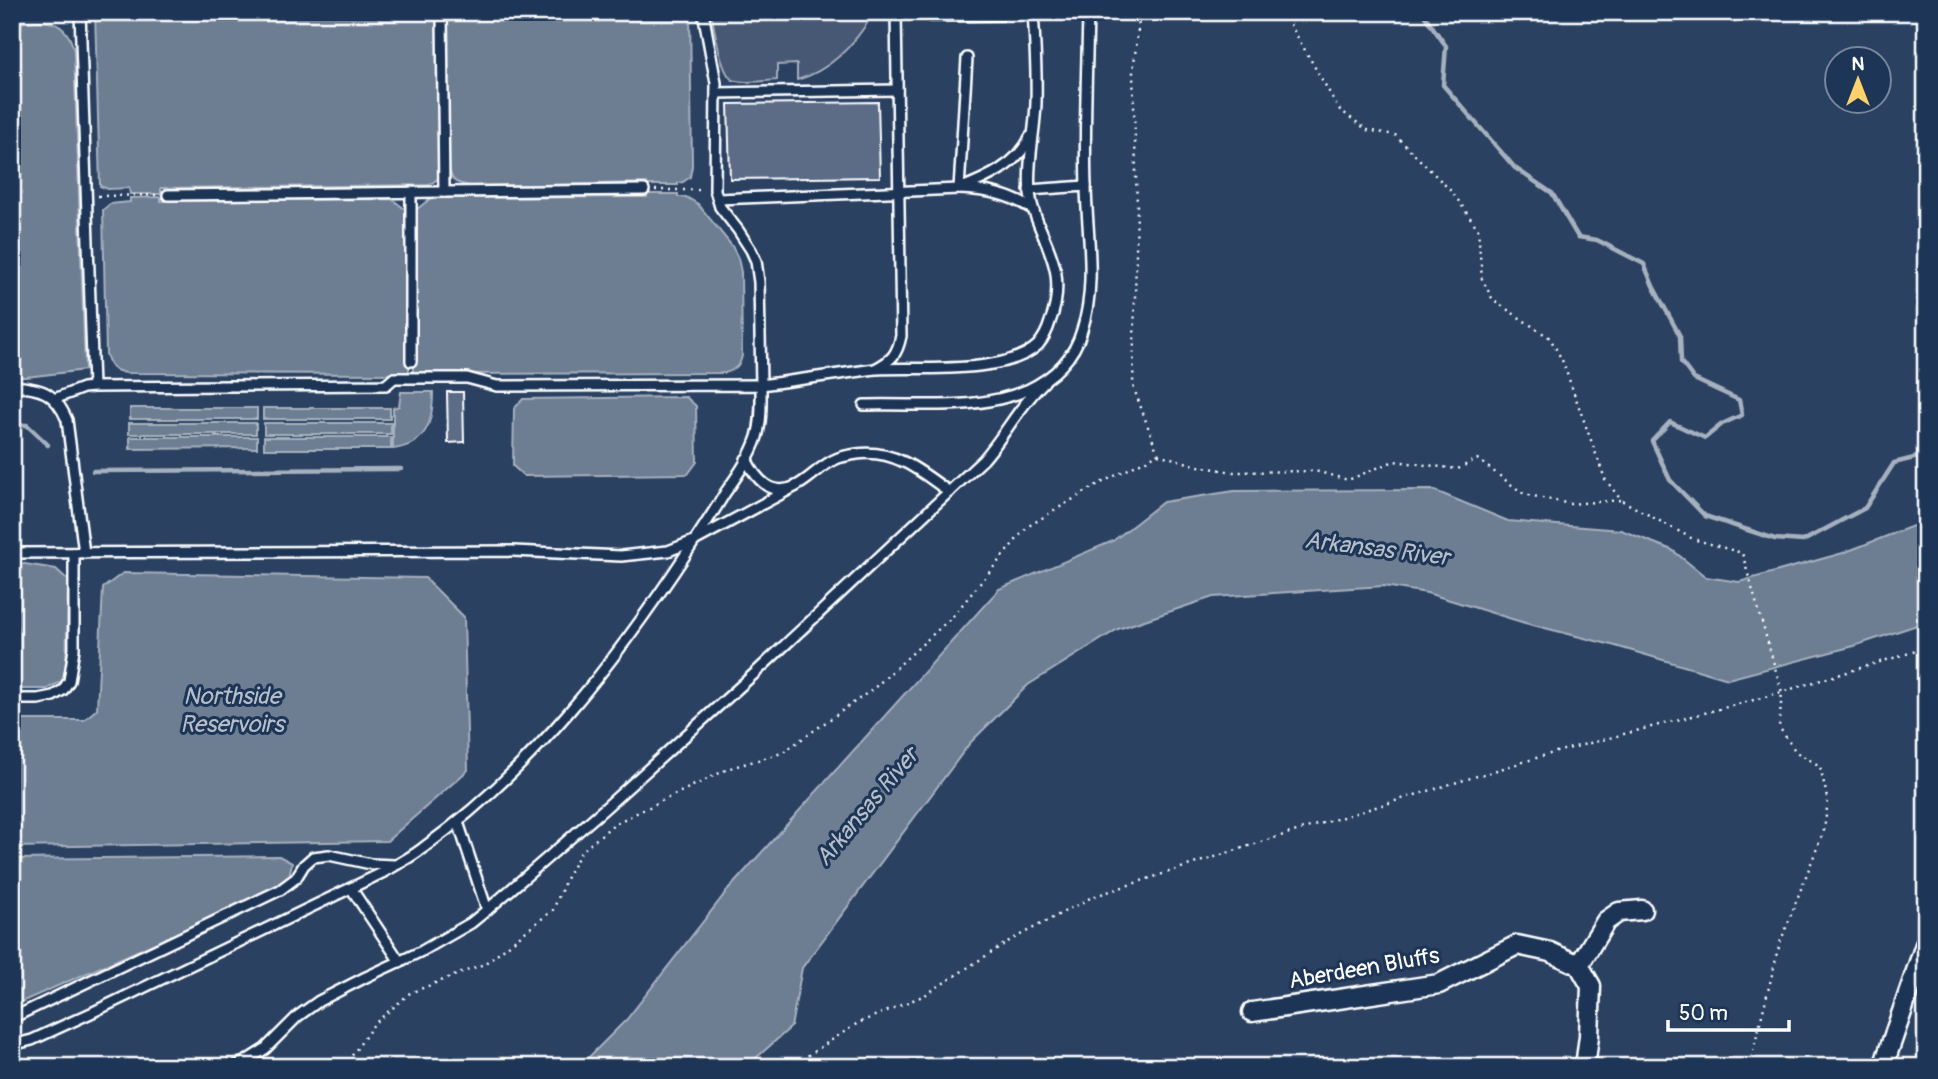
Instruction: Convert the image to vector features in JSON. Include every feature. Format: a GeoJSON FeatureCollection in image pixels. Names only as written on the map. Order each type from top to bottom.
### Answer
{"type":"FeatureCollection","features":[{"type":"Feature","properties":{"kind":"street"},"geometry":{"type":"LineString","coordinates":[[1585,1067],[1591,986],[1579,965],[1606,921],[1619,912],[1642,910]]}},
{"type":"Feature","properties":{"kind":"street"},"geometry":{"type":"LineString","coordinates":[[1883,1067],[1926,943]]}},
{"type":"Feature","properties":{"kind":"street","name":"Aberdeen Bluffs"},"geometry":{"type":"LineString","coordinates":[[1252,1012],[1438,984],[1517,945],[1550,952],[1579,965]]}},
{"type":"Feature","properties":{"kind":"lane"},"geometry":{"type":"LineString","coordinates":[[80,12],[93,387]]}},
{"type":"Feature","properties":{"kind":"lane"},"geometry":{"type":"LineString","coordinates":[[442,12],[444,191]]}},
{"type":"Feature","properties":{"kind":"lane"},"geometry":{"type":"LineString","coordinates":[[12,1045],[32,1040],[91,1013],[351,888],[420,850],[458,822],[498,787],[553,731],[616,655],[694,541],[746,459],[757,438],[761,418],[760,282],[751,250],[720,207],[717,194],[716,93],[703,12]]}},
{"type":"Feature","properties":{"kind":"lane"},"geometry":{"type":"LineString","coordinates":[[875,369],[890,361],[898,350],[901,336],[896,12]]}},
{"type":"Feature","properties":{"kind":"lane"},"geometry":{"type":"LineString","coordinates":[[54,399],[93,387],[386,385],[394,378],[467,378],[497,386],[761,385],[875,369],[978,366],[1011,360],[1038,345],[1054,312],[1057,290],[1056,273],[1032,209],[1030,190],[1029,166],[1036,104],[1033,12]]}},
{"type":"Feature","properties":{"kind":"lane"},"geometry":{"type":"LineString","coordinates":[[233,1067],[265,1049],[298,1016],[319,1002],[471,923],[487,910],[734,692],[983,460],[1028,397],[1071,355],[1082,333],[1088,309],[1090,283],[1086,186],[1088,12]]}},
{"type":"Feature","properties":{"kind":"lane"},"geometry":{"type":"LineString","coordinates":[[959,189],[967,58]]}},
{"type":"Feature","properties":{"kind":"lane"},"geometry":{"type":"LineString","coordinates":[[716,93],[897,90]]}},
{"type":"Feature","properties":{"kind":"lane"},"geometry":{"type":"LineString","coordinates":[[959,189],[981,180],[1017,156],[1028,141],[1034,125]]}},
{"type":"Feature","properties":{"kind":"lane"},"geometry":{"type":"LineString","coordinates":[[1030,190],[1086,186]]}},
{"type":"Feature","properties":{"kind":"lane"},"geometry":{"type":"LineString","coordinates":[[168,195],[644,190]]}},
{"type":"Feature","properties":{"kind":"lane"},"geometry":{"type":"LineString","coordinates":[[717,194],[982,190],[1003,194],[1032,209]]}},
{"type":"Feature","properties":{"kind":"lane"},"geometry":{"type":"LineString","coordinates":[[411,192],[411,361]]}},
{"type":"Feature","properties":{"kind":"lane"},"geometry":{"type":"LineString","coordinates":[[864,405],[982,402],[1025,391],[1044,382]]}},
{"type":"Feature","properties":{"kind":"lane"},"geometry":{"type":"LineString","coordinates":[[12,386],[30,387],[48,394],[60,405],[67,420],[79,553],[74,649],[69,681],[63,690],[52,696],[12,699]]}},
{"type":"Feature","properties":{"kind":"lane"},"geometry":{"type":"LineString","coordinates":[[12,553],[513,551],[621,556],[668,551],[694,541],[796,486],[836,458],[858,454],[878,454],[901,459],[949,492]]}},
{"type":"Feature","properties":{"kind":"lane"},"geometry":{"type":"LineString","coordinates":[[746,459],[755,477],[764,484],[786,489],[796,486]]}},
{"type":"Feature","properties":{"kind":"lane"},"geometry":{"type":"LineString","coordinates":[[458,822],[487,910]]}},
{"type":"Feature","properties":{"kind":"lane"},"geometry":{"type":"LineString","coordinates":[[12,1018],[280,890],[296,878],[313,857],[330,856],[371,864],[395,865]]}},
{"type":"Feature","properties":{"kind":"lane"},"geometry":{"type":"LineString","coordinates":[[351,888],[400,961]]}},
{"type":"Feature","properties":{"kind":"path"},"geometry":{"type":"LineString","coordinates":[[1140,12],[1133,72],[1137,207],[1133,386],[1158,454]]}},
{"type":"Feature","properties":{"kind":"path"},"geometry":{"type":"LineString","coordinates":[[1283,12],[1339,110],[1367,130],[1395,135],[1453,192],[1478,229],[1482,279],[1493,300],[1550,338],[1562,360],[1605,480],[1621,500],[1693,539],[1742,553],[1782,692],[1779,727],[1796,752],[1820,766],[1828,801],[1824,830],[1780,943],[1749,1067]]}},
{"type":"Feature","properties":{"kind":"path"},"geometry":{"type":"LineString","coordinates":[[644,190],[717,194]]}},
{"type":"Feature","properties":{"kind":"path"},"geometry":{"type":"LineString","coordinates":[[86,196],[168,195]]}},
{"type":"Feature","properties":{"kind":"path"},"geometry":{"type":"LineString","coordinates":[[344,1067],[374,1024],[410,993],[484,964],[553,910],[581,852],[614,824],[730,768],[782,753],[873,689],[952,617],[1027,527],[1096,486],[1158,454],[1198,466],[1233,472],[1315,471],[1348,480],[1394,461],[1458,469],[1477,459],[1524,494],[1570,504],[1621,500]]}},
{"type":"Feature","properties":{"kind":"path"},"geometry":{"type":"LineString","coordinates":[[790,1067],[858,1023],[925,995],[1009,941],[1092,897],[1264,841],[1556,752],[1782,692],[1926,648]]}},
{"type":"Feature","properties":{"kind":"shaded area"},"geometry":{"type":"Polygon","coordinates":[[[711,12],[874,12],[851,45],[821,70],[797,80],[797,64],[777,65],[777,80],[748,82],[733,80],[725,69],[711,12]]]}},
{"type":"Feature","properties":{"kind":"water"},"geometry":{"type":"Polygon","coordinates":[[[95,12],[437,12],[439,178],[429,185],[161,188],[161,194],[130,194],[129,188],[108,189],[100,186],[95,12]]]}},
{"type":"Feature","properties":{"kind":"water"},"geometry":{"type":"Polygon","coordinates":[[[447,12],[690,12],[690,177],[678,185],[647,183],[470,186],[455,181],[449,166],[447,12]]]}},
{"type":"Feature","properties":{"kind":"water"},"geometry":{"type":"Polygon","coordinates":[[[12,17],[15,24],[44,21],[60,26],[71,40],[74,51],[85,370],[12,377],[12,17]]]}},
{"type":"Feature","properties":{"kind":"water"},"geometry":{"type":"Polygon","coordinates":[[[647,194],[678,194],[678,197],[686,197],[698,204],[732,246],[741,272],[742,355],[735,369],[725,373],[413,374],[413,366],[417,362],[416,210],[431,198],[647,197],[647,194]]]}},
{"type":"Feature","properties":{"kind":"water"},"geometry":{"type":"Polygon","coordinates":[[[161,197],[161,201],[392,199],[406,210],[409,374],[126,373],[115,369],[106,354],[103,210],[110,204],[130,202],[130,198],[161,197]]]}},
{"type":"Feature","properties":{"kind":"water"},"geometry":{"type":"Polygon","coordinates":[[[401,392],[433,392],[432,413],[421,437],[404,447],[393,449],[393,408],[399,406],[401,392]]]}},
{"type":"Feature","properties":{"kind":"water"},"geometry":{"type":"Polygon","coordinates":[[[686,397],[696,406],[697,462],[688,474],[524,476],[513,466],[514,409],[523,399],[686,397]]]}},
{"type":"Feature","properties":{"kind":"water"},"geometry":{"type":"Polygon","coordinates":[[[130,408],[257,408],[257,419],[130,419],[130,408]]]}},
{"type":"Feature","properties":{"kind":"water"},"geometry":{"type":"Polygon","coordinates":[[[263,408],[390,408],[390,419],[263,419],[263,408]]]}},
{"type":"Feature","properties":{"kind":"water"},"geometry":{"type":"Polygon","coordinates":[[[129,423],[256,423],[256,434],[129,434],[129,423]]]}},
{"type":"Feature","properties":{"kind":"water"},"geometry":{"type":"Polygon","coordinates":[[[264,423],[391,423],[391,434],[264,434],[264,423]]]}},
{"type":"Feature","properties":{"kind":"water"},"geometry":{"type":"Polygon","coordinates":[[[130,437],[257,437],[257,448],[130,449],[130,437]]]}},
{"type":"Feature","properties":{"kind":"water"},"geometry":{"type":"Polygon","coordinates":[[[264,437],[391,437],[391,449],[264,449],[264,437]]]}},
{"type":"Feature","properties":{"kind":"water","name":"Arkansas River"},"geometry":{"type":"Polygon","coordinates":[[[1433,490],[1508,521],[1621,530],[1672,550],[1706,577],[1739,582],[1843,553],[1926,521],[1926,622],[1854,646],[1728,679],[1427,593],[1384,586],[1213,597],[1118,629],[1028,685],[970,743],[802,968],[791,1027],[746,1067],[579,1067],[627,1019],[727,891],[999,589],[1113,541],[1163,502],[1234,491],[1433,490]]]}},
{"type":"Feature","properties":{"kind":"water"},"geometry":{"type":"Polygon","coordinates":[[[12,562],[56,569],[68,580],[66,668],[62,681],[47,689],[12,689],[12,562]]]}},
{"type":"Feature","properties":{"kind":"water","name":"Northside Reservoirs"},"geometry":{"type":"Polygon","coordinates":[[[123,573],[425,578],[464,617],[468,770],[387,841],[12,847],[12,720],[84,720],[97,709],[103,588],[123,573]]]}},
{"type":"Feature","properties":{"kind":"water"},"geometry":{"type":"Polygon","coordinates":[[[279,856],[292,863],[288,881],[258,898],[12,1006],[12,859],[279,856]]]}},
{"type":"Feature","properties":{"kind":"building"},"geometry":{"type":"Polygon","coordinates":[[[930,12],[1003,12],[1003,21],[930,22],[930,12]]]}},
{"type":"Feature","properties":{"kind":"building"},"geometry":{"type":"Polygon","coordinates":[[[878,102],[880,177],[730,179],[728,104],[878,102]]]}},
{"type":"Feature","properties":{"kind":"building"},"geometry":{"type":"Polygon","coordinates":[[[447,392],[463,392],[464,442],[448,443],[447,392]]]}},
{"type":"Feature","properties":{"kind":"waterway"},"geometry":{"type":"LineString","coordinates":[[1422,12],[1446,46],[1443,85],[1515,168],[1552,193],[1578,237],[1597,240],[1644,264],[1680,336],[1681,362],[1694,379],[1739,400],[1742,415],[1722,424],[1705,438],[1670,422],[1652,441],[1670,480],[1705,516],[1775,539],[1803,541],[1865,508],[1894,463],[1926,455]]}},
{"type":"Feature","properties":{"kind":"waterway"},"geometry":{"type":"LineString","coordinates":[[12,425],[27,425],[48,445]]}},
{"type":"Feature","properties":{"kind":"waterway"},"geometry":{"type":"LineString","coordinates":[[93,471],[401,469]]}}]}
